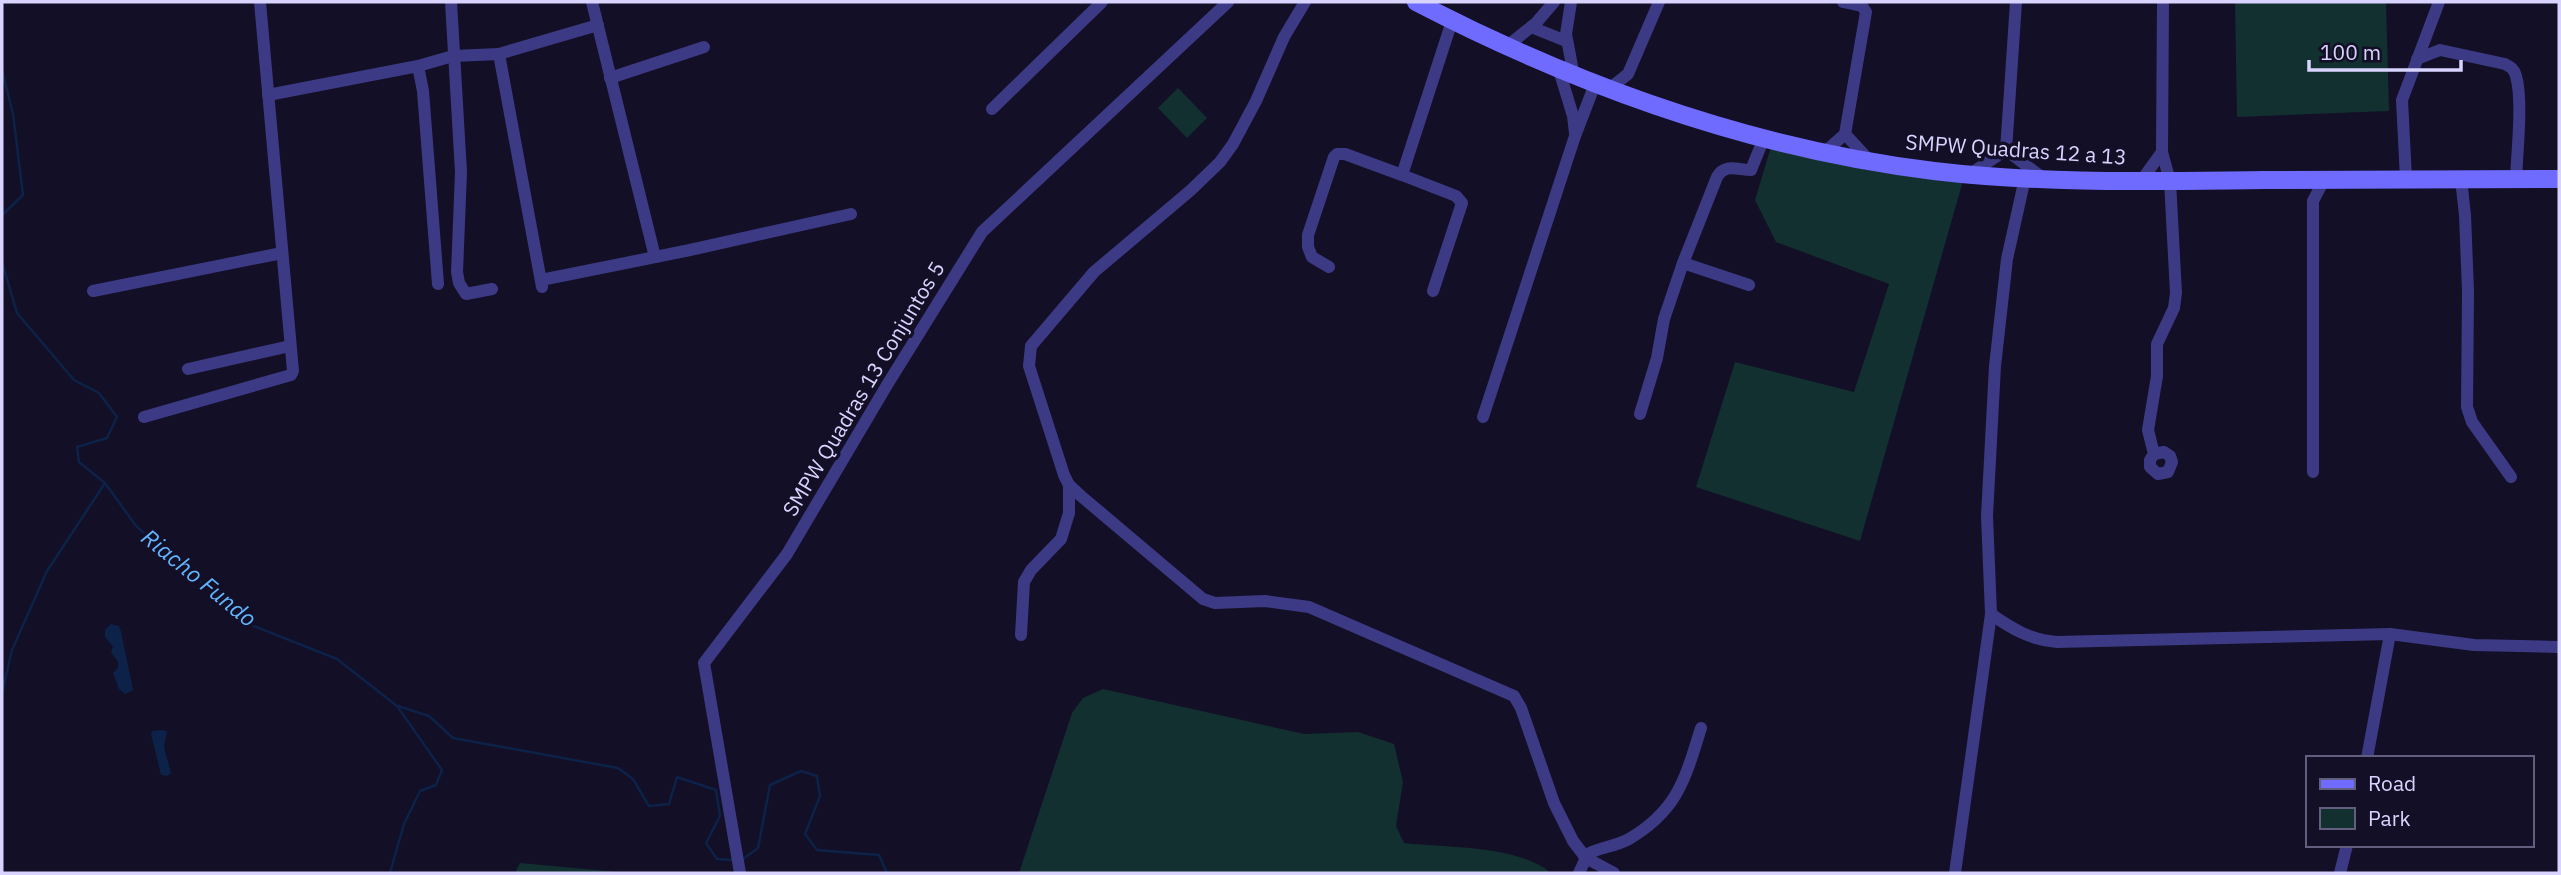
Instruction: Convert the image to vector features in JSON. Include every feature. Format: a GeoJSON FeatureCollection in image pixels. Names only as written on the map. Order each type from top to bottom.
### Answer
{"type":"FeatureCollection","features":[{"type":"Feature","properties":{"kind":"street"},"geometry":{"type":"LineString","coordinates":[[144,417],[291,375],[293,371],[260,2]]}},
{"type":"Feature","properties":{"kind":"street"},"geometry":{"type":"LineString","coordinates":[[451,2],[461,172],[457,272],[459,283],[466,294],[492,289]]}},
{"type":"Feature","properties":{"kind":"street"},"geometry":{"type":"LineString","coordinates":[[592,2],[655,257]]}},
{"type":"Feature","properties":{"kind":"street"},"geometry":{"type":"LineString","coordinates":[[992,109],[1102,2]]}},
{"type":"Feature","properties":{"kind":"street","name":"SMPW Quadras 13 Conjuntos 5"},"geometry":{"type":"LineString","coordinates":[[740,873],[704,663],[787,554],[982,232],[1227,2]]}},
{"type":"Feature","properties":{"kind":"street"},"geometry":{"type":"LineString","coordinates":[[1021,635],[1024,582],[1031,570],[1061,539],[1069,513],[1069,485],[1029,366],[1031,346],[1094,272],[1220,162],[1256,101],[1284,37],[1305,2]]}},
{"type":"Feature","properties":{"kind":"street"},"geometry":{"type":"LineString","coordinates":[[1506,47],[1531,27],[1554,2]]}},
{"type":"Feature","properties":{"kind":"street"},"geometry":{"type":"LineString","coordinates":[[1571,2],[1566,24],[1566,41],[1568,100],[1575,136]]}},
{"type":"Feature","properties":{"kind":"street"},"geometry":{"type":"LineString","coordinates":[[1568,100],[1579,107],[1628,74],[1659,2]]}},
{"type":"Feature","properties":{"kind":"street"},"geometry":{"type":"LineString","coordinates":[[1825,152],[1845,134],[1866,12],[1862,6],[1843,2]]}},
{"type":"Feature","properties":{"kind":"street"},"geometry":{"type":"LineString","coordinates":[[2006,150],[2016,2]]}},
{"type":"Feature","properties":{"kind":"street"},"geometry":{"type":"LineString","coordinates":[[2154,454],[2148,430],[2157,376],[2157,344],[2171,315],[2176,293],[2170,181],[2162,152],[2163,2]]}},
{"type":"Feature","properties":{"kind":"street"},"geometry":{"type":"LineString","coordinates":[[2406,179],[2402,100],[2439,2]]}},
{"type":"Feature","properties":{"kind":"street","name":"SMPW Quadras 12 a 13"},"geometry":{"type":"LineString","coordinates":[[1423,3],[1452,21],[1567,73],[1595,94],[1636,99],[1704,122],[1764,138],[1870,161],[1969,174],[2025,178],[2141,181],[2559,179]]}},
{"type":"Feature","properties":{"kind":"street"},"geometry":{"type":"LineString","coordinates":[[1402,175],[1452,21]]}},
{"type":"Feature","properties":{"kind":"street"},"geometry":{"type":"LineString","coordinates":[[268,95],[418,66],[453,55],[499,54],[598,25]]}},
{"type":"Feature","properties":{"kind":"street"},"geometry":{"type":"LineString","coordinates":[[1531,27],[1566,41]]}},
{"type":"Feature","properties":{"kind":"street"},"geometry":{"type":"LineString","coordinates":[[610,78],[704,47]]}},
{"type":"Feature","properties":{"kind":"street"},"geometry":{"type":"LineString","coordinates":[[2417,59],[2440,50],[2505,64],[2512,69],[2517,82],[2518,101],[2516,179]]}},
{"type":"Feature","properties":{"kind":"street"},"geometry":{"type":"LineString","coordinates":[[499,54],[541,284],[851,214]]}},
{"type":"Feature","properties":{"kind":"street"},"geometry":{"type":"LineString","coordinates":[[418,66],[423,91],[438,284]]}},
{"type":"Feature","properties":{"kind":"street"},"geometry":{"type":"LineString","coordinates":[[1628,74],[1636,99]]}},
{"type":"Feature","properties":{"kind":"street"},"geometry":{"type":"LineString","coordinates":[[1483,417],[1575,136],[1595,94]]}},
{"type":"Feature","properties":{"kind":"street"},"geometry":{"type":"LineString","coordinates":[[1845,134],[1870,161]]}},
{"type":"Feature","properties":{"kind":"street"},"geometry":{"type":"LineString","coordinates":[[1640,414],[1657,358],[1664,318],[1719,173],[1729,167],[1751,170],[1764,138]]}},
{"type":"Feature","properties":{"kind":"street"},"geometry":{"type":"LineString","coordinates":[[1969,174],[2006,150]]}},
{"type":"Feature","properties":{"kind":"street"},"geometry":{"type":"LineString","coordinates":[[2006,150],[2043,178]]}},
{"type":"Feature","properties":{"kind":"street"},"geometry":{"type":"LineString","coordinates":[[2141,181],[2162,152]]}},
{"type":"Feature","properties":{"kind":"street"},"geometry":{"type":"LineString","coordinates":[[1329,267],[1312,257],[1307,241],[1334,157],[1337,154],[1345,154],[1456,196],[1462,203],[1433,291]]}},
{"type":"Feature","properties":{"kind":"street"},"geometry":{"type":"LineString","coordinates":[[1955,873],[1991,614],[1987,516],[1995,366],[2007,259],[2025,178]]}},
{"type":"Feature","properties":{"kind":"street"},"geometry":{"type":"LineString","coordinates":[[2299,179],[2313,201]]}},
{"type":"Feature","properties":{"kind":"street"},"geometry":{"type":"LineString","coordinates":[[2461,179],[2468,291],[2467,407],[2472,422],[2511,477]]}},
{"type":"Feature","properties":{"kind":"street"},"geometry":{"type":"LineString","coordinates":[[2313,472],[2313,201],[2324,180]]}},
{"type":"Feature","properties":{"kind":"street"},"geometry":{"type":"LineString","coordinates":[[93,290],[282,253]]}},
{"type":"Feature","properties":{"kind":"street"},"geometry":{"type":"LineString","coordinates":[[1683,263],[1749,285]]}},
{"type":"Feature","properties":{"kind":"street"},"geometry":{"type":"LineString","coordinates":[[188,369],[290,346]]}},
{"type":"Feature","properties":{"kind":"street"},"geometry":{"type":"LineString","coordinates":[[1069,485],[1209,602],[1222,604],[1265,601],[1309,607],[1514,696],[1521,708],[1554,803],[1573,841],[1585,857],[1614,873]]}},
{"type":"Feature","properties":{"kind":"street"},"geometry":{"type":"LineString","coordinates":[[1991,614],[2023,634],[2057,642],[2390,634],[2474,645],[2559,647]]}},
{"type":"Feature","properties":{"kind":"street"},"geometry":{"type":"LineString","coordinates":[[2367,756],[2390,634]]}},
{"type":"Feature","properties":{"kind":"street"},"geometry":{"type":"LineString","coordinates":[[1579,873],[1585,857],[1629,839],[1665,811],[1681,786],[1701,728]]}},
{"type":"Feature","properties":{"kind":"street"},"geometry":{"type":"LineString","coordinates":[[2340,873],[2346,847]]}},
{"type":"Feature","properties":{"kind":"green space"},"geometry":{"type":"Polygon","coordinates":[[[2235,2],[2386,2],[2389,111],[2237,117],[2235,2]]]}},
{"type":"Feature","properties":{"kind":"green space"},"geometry":{"type":"Polygon","coordinates":[[[1178,88],[1207,118],[1187,138],[1158,108],[1178,88]]]}},
{"type":"Feature","properties":{"kind":"green space"},"geometry":{"type":"Polygon","coordinates":[[[1773,140],[1965,174],[1860,541],[1696,487],[1735,362],[1854,392],[1889,284],[1776,242],[1755,200],[1773,140]]]}},
{"type":"Feature","properties":{"kind":"green space"},"geometry":{"type":"Polygon","coordinates":[[[1103,689],[1304,734],[1358,732],[1394,744],[1403,782],[1396,826],[1404,843],[1501,853],[1520,857],[1551,873],[1019,873],[1072,713],[1083,698],[1103,689]]]}},
{"type":"Feature","properties":{"kind":"green space"},"geometry":{"type":"Polygon","coordinates":[[[520,863],[629,873],[515,873],[520,863]]]}},
{"type":"Feature","properties":{"kind":"water"},"geometry":{"type":"Polygon","coordinates":[[[111,624],[119,626],[121,632],[133,690],[125,694],[119,689],[113,673],[118,668],[118,662],[111,652],[113,647],[105,637],[105,630],[111,624]]]}},
{"type":"Feature","properties":{"kind":"water"},"geometry":{"type":"Polygon","coordinates":[[[152,731],[167,731],[164,747],[171,773],[167,776],[161,775],[151,734],[152,731]]]}},
{"type":"Feature","properties":{"kind":"waterway","name":"Riacho Fundo"},"geometry":{"type":"LineString","coordinates":[[2,70],[13,114],[23,195],[2,215]]}},
{"type":"Feature","properties":{"kind":"waterway","name":"Riacho Fundo"},"geometry":{"type":"LineString","coordinates":[[2,262],[17,313],[74,380],[99,393],[117,417],[107,438],[77,447],[79,462],[105,483],[136,526],[251,625],[337,659],[397,706],[442,770],[436,785],[420,791],[404,824],[390,873]]}},
{"type":"Feature","properties":{"kind":"waterway"},"geometry":{"type":"LineString","coordinates":[[2,693],[12,650],[47,571],[105,483]]}},
{"type":"Feature","properties":{"kind":"waterway"},"geometry":{"type":"LineString","coordinates":[[398,706],[429,716],[453,738],[618,768],[633,779],[649,806],[669,804],[677,777],[716,790],[720,816],[706,843],[717,859],[732,860]]}},
{"type":"Feature","properties":{"kind":"waterway"},"geometry":{"type":"LineString","coordinates":[[742,860],[758,848],[770,785],[801,771],[817,776],[820,796],[805,834],[817,850],[879,855],[887,873]]}}]}
